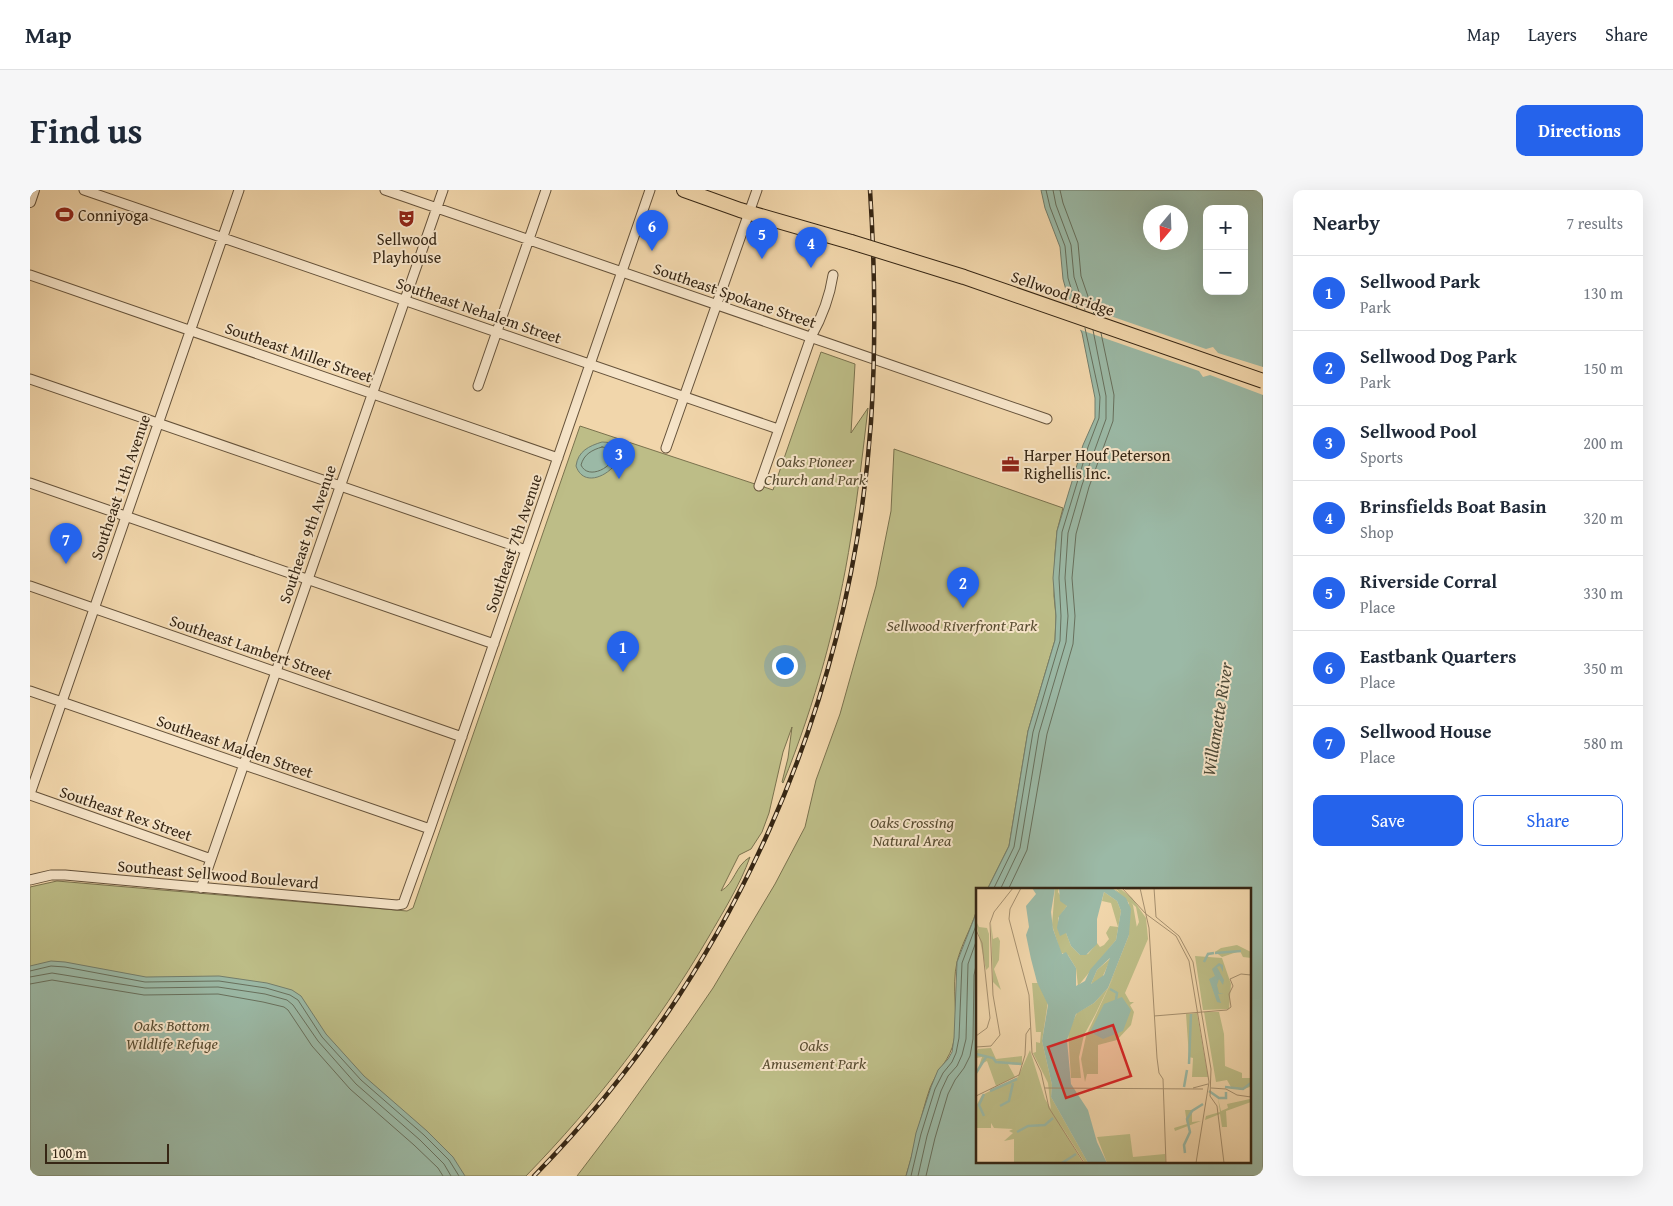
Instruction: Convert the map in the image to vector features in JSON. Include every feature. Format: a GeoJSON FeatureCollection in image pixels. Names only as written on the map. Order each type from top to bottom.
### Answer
{"type":"FeatureCollection","features":[{"type":"Feature","properties":{"kind":"main road","name":"Sellwood Bridge"},"geometry":{"type":"LineString","coordinates":[[684,190],[749,212],[964,277],[1263,381]]}},
{"type":"Feature","properties":{"kind":"street"},"geometry":{"type":"LineString","coordinates":[[30,202],[34,190]]}},
{"type":"Feature","properties":{"kind":"street","name":"Southeast Nehalem Street"},"geometry":{"type":"LineString","coordinates":[[84,190],[778,430]]}},
{"type":"Feature","properties":{"kind":"street","name":"Southeast 11th Avenue"},"geometry":{"type":"LineString","coordinates":[[30,794],[239,190]]}},
{"type":"Feature","properties":{"kind":"street","name":"Southeast Spokane Street"},"geometry":{"type":"LineString","coordinates":[[385,190],[1048,419]]}},
{"type":"Feature","properties":{"kind":"street","name":"Southeast 9th Avenue"},"geometry":{"type":"LineString","coordinates":[[201,888],[442,190]]}},
{"type":"Feature","properties":{"kind":"street"},"geometry":{"type":"LineString","coordinates":[[478,386],[546,190]]}},
{"type":"Feature","properties":{"kind":"street","name":"Southeast 7th Avenue"},"geometry":{"type":"LineString","coordinates":[[403,904],[650,190]]}},
{"type":"Feature","properties":{"kind":"street"},"geometry":{"type":"LineString","coordinates":[[666,448],[757,190]]}},
{"type":"Feature","properties":{"kind":"street","name":"Southeast Miller Street"},"geometry":{"type":"LineString","coordinates":[[30,275],[558,458]]}},
{"type":"Feature","properties":{"kind":"street"},"geometry":{"type":"LineString","coordinates":[[759,486],[833,275]]}},
{"type":"Feature","properties":{"kind":"street"},"geometry":{"type":"LineString","coordinates":[[30,379],[526,550]]}},
{"type":"Feature","properties":{"kind":"street"},"geometry":{"type":"LineString","coordinates":[[30,484],[494,644]]}},
{"type":"Feature","properties":{"kind":"street","name":"Southeast Lambert Street"},"geometry":{"type":"LineString","coordinates":[[30,586],[462,737]]}},
{"type":"Feature","properties":{"kind":"street","name":"Southeast Malden Street"},"geometry":{"type":"LineString","coordinates":[[30,691],[430,829]]}},
{"type":"Feature","properties":{"kind":"street","name":"Southeast Rex Street"},"geometry":{"type":"LineString","coordinates":[[30,794],[212,859]]}},
{"type":"Feature","properties":{"kind":"street","name":"Southeast Sellwood Boulevard"},"geometry":{"type":"LineString","coordinates":[[30,880],[58,875],[403,904]]}},
{"type":"Feature","properties":{"kind":"green space","name":"Oaks Bottom Wildlife Refuge"},"geometry":{"type":"Polygon","coordinates":[[[821,352],[855,364],[851,433],[868,408],[854,521],[846,568],[824,662],[795,753],[783,783],[792,727],[783,752],[769,813],[762,832],[751,849],[739,855],[721,891],[726,888],[741,865],[750,857],[725,908],[668,1002],[646,1033],[601,1092],[552,1149],[526,1176],[30,1176],[30,887],[57,881],[407,911],[413,908],[580,426],[773,490],[821,352]]]}},
{"type":"Feature","properties":{"kind":"green space"},"geometry":{"type":"Polygon","coordinates":[[[894,449],[1063,508],[1057,531],[1055,554],[1055,640],[1028,731],[1009,846],[988,888],[976,888],[976,912],[963,943],[955,972],[956,1022],[954,1041],[950,1054],[930,1088],[906,1176],[577,1176],[618,1122],[713,988],[775,884],[805,827],[816,780],[840,714],[876,586],[891,511],[894,449]]]}},
{"type":"Feature","properties":{"kind":"water","name":"Willamette River"},"geometry":{"type":"Polygon","coordinates":[[[1041,190],[1263,190],[1263,1176],[906,1176],[916,1133],[931,1087],[938,1070],[952,1052],[957,962],[976,914],[976,1164],[1250,1164],[1250,888],[988,888],[1009,846],[1028,731],[1055,640],[1056,616],[1053,578],[1057,531],[1083,445],[1095,418],[1095,398],[1082,333],[1071,308],[1063,279],[1060,247],[1045,208],[1041,190]]]}},
{"type":"Feature","properties":{"kind":"water"},"geometry":{"type":"Polygon","coordinates":[[[602,442],[615,445],[620,451],[618,460],[603,475],[592,478],[583,476],[576,466],[579,456],[589,447],[602,442]]]}},
{"type":"Feature","properties":{"kind":"water"},"geometry":{"type":"Polygon","coordinates":[[[51,961],[146,977],[219,976],[267,983],[292,990],[301,996],[326,1034],[364,1076],[427,1131],[453,1157],[465,1176],[30,1176],[30,966],[51,961]]]}},
{"type":"Feature","properties":{"kind":"pier"},"geometry":{"type":"Polygon","coordinates":[[[1067,301],[1206,349],[1213,347],[1218,353],[1263,367],[1263,395],[1210,375],[1203,377],[1199,371],[1078,329],[1067,301]]]}},
{"type":"Feature","properties":{"kind":"railway"},"geometry":{"type":"LineString","coordinates":[[534,1176],[605,1097],[668,1012],[723,923],[770,829],[808,731],[838,631],[859,527],[871,422],[874,364],[873,248],[870,190]]}},
{"type":"Feature","properties":{"kind":"place","name":"Conniyoga"},"geometry":{"type":"Point","coordinates":[64,215]}},
{"type":"Feature","properties":{"kind":"place","name":"Sellwood Playhouse"},"geometry":{"type":"Point","coordinates":[407,218]}},
{"type":"Feature","properties":{"kind":"place","name":"Eastbank Quarters"},"geometry":{"type":"Point","coordinates":[652,251]}},
{"type":"Feature","properties":{"kind":"place","name":"Riverside Corral"},"geometry":{"type":"Point","coordinates":[762,259]}},
{"type":"Feature","properties":{"kind":"place","name":"Brinsfields Boat Basin"},"geometry":{"type":"Point","coordinates":[811,268]}},
{"type":"Feature","properties":{"kind":"place","name":"Harper Houf Peterson Righellis Inc."},"geometry":{"type":"Point","coordinates":[1010,464]}},
{"type":"Feature","properties":{"kind":"place","name":"Sellwood Pool"},"geometry":{"type":"Point","coordinates":[619,479]}},
{"type":"Feature","properties":{"kind":"place","name":"Sellwood House"},"geometry":{"type":"Point","coordinates":[66,564]}},
{"type":"Feature","properties":{"kind":"place","name":"Sellwood Dog Park"},"geometry":{"type":"Point","coordinates":[963,608]}},
{"type":"Feature","properties":{"kind":"place","name":"Sellwood Park"},"geometry":{"type":"Point","coordinates":[623,672]}},
{"type":"Feature","properties":{"kind":"park label","name":"Oaks Pioneer Church and Park"},"geometry":{"type":"Point","coordinates":[815,470]}},
{"type":"Feature","properties":{"kind":"park label","name":"Sellwood Riverfront Park"},"geometry":{"type":"Point","coordinates":[962,625]}},
{"type":"Feature","properties":{"kind":"park label","name":"Oaks Crossing Natural Area"},"geometry":{"type":"Point","coordinates":[912,831]}},
{"type":"Feature","properties":{"kind":"park label","name":"Oaks Amusement Park"},"geometry":{"type":"Point","coordinates":[814,1054]}}]}
